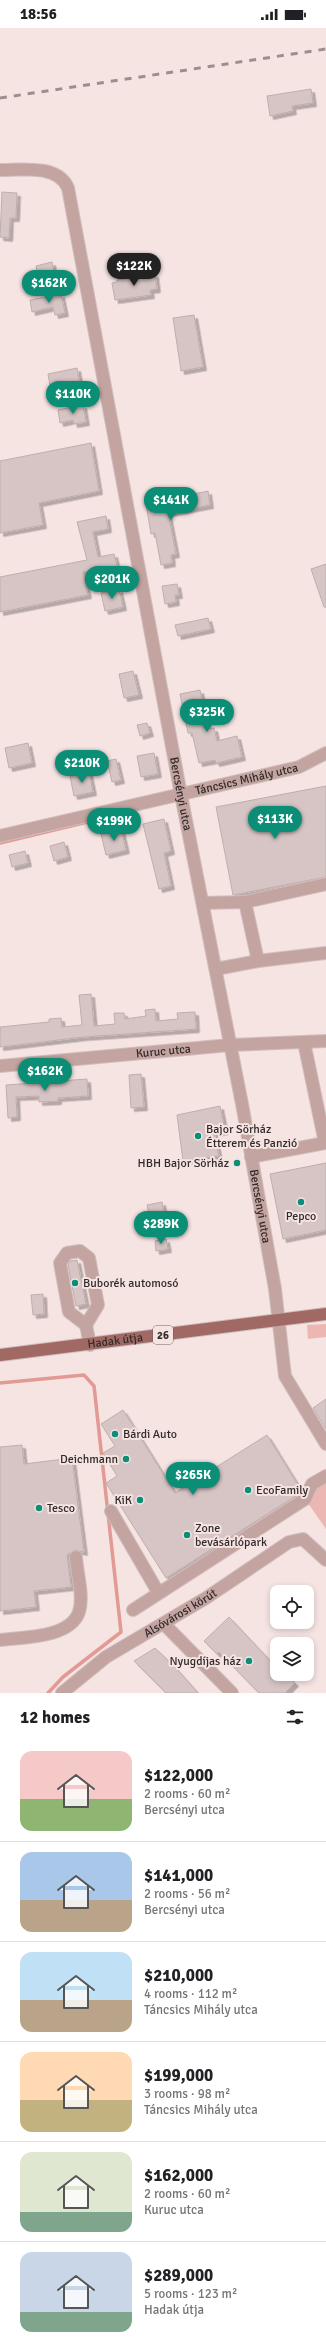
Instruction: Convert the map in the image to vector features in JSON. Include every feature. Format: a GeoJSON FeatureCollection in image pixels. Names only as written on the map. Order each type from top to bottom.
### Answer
{"type":"FeatureCollection","features":[{"type":"Feature","properties":{"kind":"main road","name":"Hadak útja"},"geometry":{"type":"LineString","coordinates":[[0,1355],[90,1345],[278,1319],[326,1314]]}},
{"type":"Feature","properties":{"kind":"street","name":"Bercsényi utca"},"geometry":{"type":"LineString","coordinates":[[0,170],[42,171],[60,176],[68,188],[181,795],[216,969],[251,1157],[278,1319],[285,1376],[326,1444]]}},
{"type":"Feature","properties":{"kind":"street","name":"Táncsics Mihály utca"},"geometry":{"type":"LineString","coordinates":[[0,836],[299,767],[326,753]]}},
{"type":"Feature","properties":{"kind":"street"},"geometry":{"type":"LineString","coordinates":[[203,904],[245,902],[326,884]]}},
{"type":"Feature","properties":{"kind":"street"},"geometry":{"type":"LineString","coordinates":[[245,902],[258,961]]}},
{"type":"Feature","properties":{"kind":"street"},"geometry":{"type":"LineString","coordinates":[[216,969],[258,961],[326,953]]}},
{"type":"Feature","properties":{"kind":"street","name":"Kuruc utca"},"geometry":{"type":"LineString","coordinates":[[0,1066],[230,1045],[326,1041]]}},
{"type":"Feature","properties":{"kind":"street"},"geometry":{"type":"LineString","coordinates":[[251,1157],[325,1143],[304,1042]]}},
{"type":"Feature","properties":{"kind":"street"},"geometry":{"type":"LineString","coordinates":[[86,1325],[98,1305],[89,1258],[80,1251],[67,1253],[60,1263],[69,1312],[86,1325],[90,1345]]}},
{"type":"Feature","properties":{"kind":"street"},"geometry":{"type":"LineString","coordinates":[[132,1610],[305,1499],[312,1484],[326,1476]]}},
{"type":"Feature","properties":{"kind":"street"},"geometry":{"type":"LineString","coordinates":[[112,1511],[158,1592]]}},
{"type":"Feature","properties":{"kind":"street","name":"Alsóvárosi körút"},"geometry":{"type":"LineString","coordinates":[[62,1693],[106,1657],[164,1624],[289,1542],[303,1539],[326,1560]]}},
{"type":"Feature","properties":{"kind":"street"},"geometry":{"type":"LineString","coordinates":[[0,1640],[60,1632],[73,1624],[79,1611],[76,1557]]}},
{"type":"Feature","properties":{"kind":"street"},"geometry":{"type":"LineString","coordinates":[[164,1624],[232,1693]]}},
{"type":"Feature","properties":{"kind":"shaded area"},"geometry":{"type":"Polygon","coordinates":[[[326,1324],[326,1337],[308,1339],[307,1325],[326,1324]]]}},
{"type":"Feature","properties":{"kind":"shaded area"},"geometry":{"type":"Polygon","coordinates":[[[326,1480],[326,1529],[305,1499],[309,1490],[326,1480]]]}},
{"type":"Feature","properties":{"kind":"building"},"geometry":{"type":"Polygon","coordinates":[[[311,89],[313,103],[292,106],[293,111],[270,116],[267,96],[311,89]]]}},
{"type":"Feature","properties":{"kind":"building"},"geometry":{"type":"Polygon","coordinates":[[[2,192],[17,193],[16,218],[10,218],[9,238],[0,237],[2,192]]]}},
{"type":"Feature","properties":{"kind":"building"},"geometry":{"type":"Polygon","coordinates":[[[52,262],[55,277],[39,281],[36,266],[52,262]]]}},
{"type":"Feature","properties":{"kind":"building"},"geometry":{"type":"Polygon","coordinates":[[[155,274],[157,289],[150,290],[151,295],[115,300],[112,283],[117,282],[117,280],[155,274]]]}},
{"type":"Feature","properties":{"kind":"building"},"geometry":{"type":"Polygon","coordinates":[[[61,294],[65,313],[55,315],[53,307],[32,312],[30,300],[61,294]]]}},
{"type":"Feature","properties":{"kind":"building"},"geometry":{"type":"Polygon","coordinates":[[[194,315],[203,367],[181,371],[173,318],[194,315]]]}},
{"type":"Feature","properties":{"kind":"building"},"geometry":{"type":"Polygon","coordinates":[[[77,368],[80,385],[51,391],[48,374],[77,368]]]}},
{"type":"Feature","properties":{"kind":"building"},"geometry":{"type":"Polygon","coordinates":[[[83,405],[86,422],[74,424],[73,420],[60,423],[58,410],[83,405]]]}},
{"type":"Feature","properties":{"kind":"building"},"geometry":{"type":"Polygon","coordinates":[[[91,443],[99,491],[39,503],[43,525],[0,533],[0,461],[91,443]]]}},
{"type":"Feature","properties":{"kind":"building"},"geometry":{"type":"Polygon","coordinates":[[[208,491],[210,505],[168,513],[176,554],[171,555],[172,563],[161,565],[155,533],[151,534],[146,504],[208,491]]]}},
{"type":"Feature","properties":{"kind":"building"},"geometry":{"type":"Polygon","coordinates":[[[106,516],[108,529],[93,532],[98,557],[114,554],[117,566],[83,572],[88,595],[0,612],[0,577],[87,560],[77,522],[106,516]]]}},
{"type":"Feature","properties":{"kind":"building"},"geometry":{"type":"Polygon","coordinates":[[[326,564],[326,607],[324,607],[311,569],[326,564]]]}},
{"type":"Feature","properties":{"kind":"building"},"geometry":{"type":"Polygon","coordinates":[[[177,584],[179,595],[175,595],[176,602],[165,604],[162,586],[177,584]]]}},
{"type":"Feature","properties":{"kind":"building"},"geometry":{"type":"Polygon","coordinates":[[[119,589],[123,607],[105,611],[101,593],[119,589]]]}},
{"type":"Feature","properties":{"kind":"building"},"geometry":{"type":"Polygon","coordinates":[[[208,618],[211,629],[178,636],[175,625],[208,618]]]}},
{"type":"Feature","properties":{"kind":"building"},"geometry":{"type":"Polygon","coordinates":[[[133,671],[139,695],[124,698],[119,674],[133,671]]]}},
{"type":"Feature","properties":{"kind":"building"},"geometry":{"type":"Polygon","coordinates":[[[200,690],[208,729],[214,728],[217,741],[237,736],[242,757],[216,763],[215,760],[199,763],[192,733],[188,733],[180,694],[200,690]]]}},
{"type":"Feature","properties":{"kind":"building"},"geometry":{"type":"Polygon","coordinates":[[[147,723],[150,733],[140,736],[137,725],[147,723]]]}},
{"type":"Feature","properties":{"kind":"building"},"geometry":{"type":"Polygon","coordinates":[[[28,743],[32,763],[9,768],[5,748],[28,743]]]}},
{"type":"Feature","properties":{"kind":"building"},"geometry":{"type":"Polygon","coordinates":[[[154,753],[158,774],[141,777],[137,756],[154,753]]]}},
{"type":"Feature","properties":{"kind":"building"},"geometry":{"type":"Polygon","coordinates":[[[116,759],[121,780],[112,782],[107,761],[116,759]]]}},
{"type":"Feature","properties":{"kind":"building"},"geometry":{"type":"Polygon","coordinates":[[[89,772],[93,792],[74,796],[70,776],[89,772]]]}},
{"type":"Feature","properties":{"kind":"building"},"geometry":{"type":"Polygon","coordinates":[[[326,786],[326,877],[233,895],[216,807],[326,786]]]}},
{"type":"Feature","properties":{"kind":"building"},"geometry":{"type":"Polygon","coordinates":[[[164,819],[171,851],[164,853],[171,886],[159,889],[143,824],[164,819]]]}},
{"type":"Feature","properties":{"kind":"building"},"geometry":{"type":"Polygon","coordinates":[[[121,829],[126,850],[106,855],[101,834],[121,829]]]}},
{"type":"Feature","properties":{"kind":"building"},"geometry":{"type":"Polygon","coordinates":[[[64,842],[68,857],[54,861],[50,846],[64,842]]]}},
{"type":"Feature","properties":{"kind":"building"},"geometry":{"type":"Polygon","coordinates":[[[25,851],[28,863],[12,867],[9,855],[25,851]]]}},
{"type":"Feature","properties":{"kind":"building"},"geometry":{"type":"Polygon","coordinates":[[[91,994],[94,1026],[115,1024],[114,1013],[124,1013],[125,1019],[146,1016],[145,1010],[155,1009],[156,1021],[178,1019],[177,1013],[195,1012],[196,1029],[83,1037],[0,1047],[0,1027],[49,1022],[49,1019],[61,1018],[62,1027],[82,1025],[79,995],[91,994]]]}},
{"type":"Feature","properties":{"kind":"building"},"geometry":{"type":"Polygon","coordinates":[[[141,1074],[144,1107],[131,1108],[129,1075],[141,1074]]]}},
{"type":"Feature","properties":{"kind":"building"},"geometry":{"type":"Polygon","coordinates":[[[87,1079],[88,1096],[58,1098],[58,1101],[39,1102],[39,1096],[16,1097],[17,1117],[8,1118],[6,1085],[87,1079]]]}},
{"type":"Feature","properties":{"kind":"building","name":"Bajor Sörház Étterem és Panzió"},"geometry":{"type":"Polygon","coordinates":[[[220,1106],[225,1131],[214,1133],[219,1156],[183,1161],[177,1115],[220,1106]]]}},
{"type":"Feature","properties":{"kind":"building","name":"Pepco"},"geometry":{"type":"Polygon","coordinates":[[[326,1163],[326,1230],[283,1239],[270,1174],[326,1163]]]}},
{"type":"Feature","properties":{"kind":"building"},"geometry":{"type":"Polygon","coordinates":[[[162,1202],[164,1213],[149,1215],[147,1205],[162,1202]]]}},
{"type":"Feature","properties":{"kind":"building"},"geometry":{"type":"Polygon","coordinates":[[[166,1239],[168,1249],[156,1251],[155,1241],[166,1239]]]}},
{"type":"Feature","properties":{"kind":"building","name":"Buborék automosó"},"geometry":{"type":"Polygon","coordinates":[[[77,1260],[86,1304],[76,1306],[68,1265],[70,1261],[77,1260]]]}},
{"type":"Feature","properties":{"kind":"building"},"geometry":{"type":"Polygon","coordinates":[[[43,1294],[44,1314],[33,1315],[31,1295],[43,1294]]]}},
{"type":"Feature","properties":{"kind":"building"},"geometry":{"type":"Polygon","coordinates":[[[326,1399],[326,1429],[313,1408],[326,1399]]]}},
{"type":"Feature","properties":{"kind":"building","name":"Zone bevásárlópark"},"geometry":{"type":"Polygon","coordinates":[[[123,1410],[175,1493],[267,1435],[301,1490],[299,1494],[166,1578],[106,1483],[117,1476],[103,1453],[115,1446],[101,1424],[123,1410]]]}},
{"type":"Feature","properties":{"kind":"building","name":"Tesco"},"geometry":{"type":"Polygon","coordinates":[[[22,1445],[24,1464],[72,1458],[84,1552],[75,1550],[67,1555],[71,1587],[34,1591],[36,1607],[0,1611],[0,1447],[22,1445]]]}},
{"type":"Feature","properties":{"kind":"building","name":"Nyugdíjas ház"},"geometry":{"type":"Polygon","coordinates":[[[229,1617],[270,1661],[270,1681],[293,1681],[295,1683],[285,1693],[259,1693],[219,1652],[217,1654],[204,1641],[229,1617]]]}},
{"type":"Feature","properties":{"kind":"building"},"geometry":{"type":"Polygon","coordinates":[[[155,1648],[174,1666],[198,1693],[166,1693],[134,1661],[155,1648]]]}},
{"type":"Feature","properties":{"kind":"waterway"},"geometry":{"type":"LineString","coordinates":[[0,843],[100,819]]}},
{"type":"Feature","properties":{"kind":"waterway"},"geometry":{"type":"LineString","coordinates":[[0,1383],[84,1375],[94,1386],[121,1632],[63,1677],[48,1693]]}},
{"type":"Feature","properties":{"kind":"railway"},"geometry":{"type":"LineString","coordinates":[[0,98],[326,49]]}},
{"type":"Feature","properties":{"kind":"place","name":"Bajor Sörház Étterem és Panzió"},"geometry":{"type":"Point","coordinates":[198,1136]}},
{"type":"Feature","properties":{"kind":"place","name":"HBH Bajor Sörház"},"geometry":{"type":"Point","coordinates":[237,1163]}},
{"type":"Feature","properties":{"kind":"place","name":"Pepco"},"geometry":{"type":"Point","coordinates":[301,1202]}},
{"type":"Feature","properties":{"kind":"place","name":"Buborék automosó"},"geometry":{"type":"Point","coordinates":[75,1283]}},
{"type":"Feature","properties":{"kind":"place","name":"Bárdi Auto"},"geometry":{"type":"Point","coordinates":[115,1434]}},
{"type":"Feature","properties":{"kind":"place","name":"Deichmann"},"geometry":{"type":"Point","coordinates":[126,1459]}},
{"type":"Feature","properties":{"kind":"place","name":"EcoFamily"},"geometry":{"type":"Point","coordinates":[248,1490]}},
{"type":"Feature","properties":{"kind":"place","name":"KiK"},"geometry":{"type":"Point","coordinates":[140,1500]}},
{"type":"Feature","properties":{"kind":"place","name":"Tesco"},"geometry":{"type":"Point","coordinates":[39,1508]}},
{"type":"Feature","properties":{"kind":"place","name":"Zone bevásárlópark"},"geometry":{"type":"Point","coordinates":[187,1535]}},
{"type":"Feature","properties":{"kind":"place","name":"Nyugdíjas ház"},"geometry":{"type":"Point","coordinates":[249,1661]}}]}
